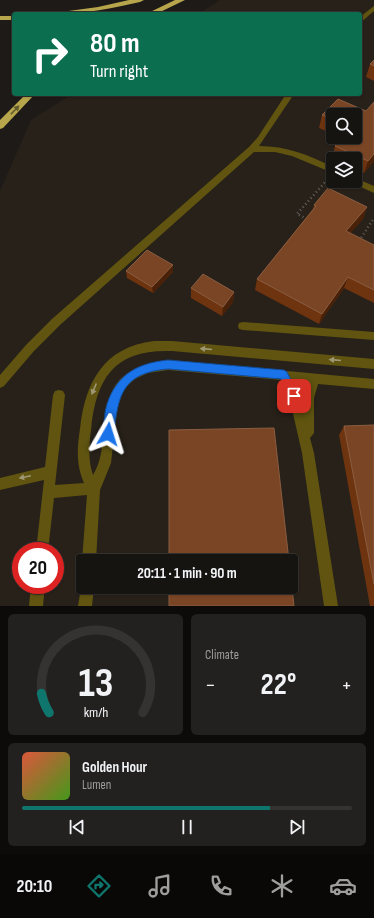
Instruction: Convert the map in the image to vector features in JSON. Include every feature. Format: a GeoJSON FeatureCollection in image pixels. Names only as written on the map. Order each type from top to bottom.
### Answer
{"type":"FeatureCollection","features":[{"type":"Feature","properties":{"kind":"highway"},"geometry":{"type":"LineString","coordinates":[[76,12],[140,0]]}},
{"type":"Feature","properties":{"kind":"highway"},"geometry":{"type":"LineString","coordinates":[[154,12],[181,0]]}},
{"type":"Feature","properties":{"kind":"highway"},"geometry":{"type":"LineString","coordinates":[[0,18],[12,18]]}},
{"type":"Feature","properties":{"kind":"highway"},"geometry":{"type":"LineString","coordinates":[[0,126],[29,96]]}},
{"type":"Feature","properties":{"kind":"lane"},"geometry":{"type":"LineString","coordinates":[[362,19],[374,8]]}},
{"type":"Feature","properties":{"kind":"lane"},"geometry":{"type":"LineString","coordinates":[[0,383],[30,348],[56,322],[252,149],[261,139],[289,96]]}},
{"type":"Feature","properties":{"kind":"lane"},"geometry":{"type":"LineString","coordinates":[[252,149],[271,148],[290,151],[326,167]]}},
{"type":"Feature","properties":{"kind":"lane"},"geometry":{"type":"LineString","coordinates":[[362,184],[374,190]]}},
{"type":"Feature","properties":{"kind":"lane"},"geometry":{"type":"LineString","coordinates":[[243,326],[374,336]]}},
{"type":"Feature","properties":{"kind":"lane"},"geometry":{"type":"LineString","coordinates":[[94,488],[88,479],[83,460],[86,416],[91,396],[99,377],[113,361],[131,350],[152,345],[172,346],[374,364]]}},
{"type":"Feature","properties":{"kind":"lane"},"geometry":{"type":"LineString","coordinates":[[89,554],[94,488],[104,469],[112,405],[117,391],[126,380],[138,371],[153,366],[168,364],[374,384]]}},
{"type":"Feature","properties":{"kind":"lane"},"geometry":{"type":"LineString","coordinates":[[284,375],[294,396],[308,452],[331,606]]}},
{"type":"Feature","properties":{"kind":"lane"},"geometry":{"type":"LineString","coordinates":[[308,452],[308,398],[316,378]]}},
{"type":"Feature","properties":{"kind":"lane"},"geometry":{"type":"LineString","coordinates":[[43,542],[59,395]]}},
{"type":"Feature","properties":{"kind":"lane"},"geometry":{"type":"LineString","coordinates":[[0,484],[20,478],[51,472]]}},
{"type":"Feature","properties":{"kind":"lane"},"geometry":{"type":"LineString","coordinates":[[48,492],[94,488]]}},
{"type":"Feature","properties":{"kind":"lane"},"geometry":{"type":"LineString","coordinates":[[36,606],[37,594]]}},
{"type":"Feature","properties":{"kind":"lane"},"geometry":{"type":"LineString","coordinates":[[85,606],[86,594]]}},
{"type":"Feature","properties":{"kind":"path"},"geometry":{"type":"LineString","coordinates":[[310,221],[297,214],[326,181]]}},
{"type":"Feature","properties":{"kind":"path"},"geometry":{"type":"LineString","coordinates":[[356,244],[374,218]]}},
{"type":"Feature","properties":{"kind":"shaded area"},"geometry":{"type":"Polygon","coordinates":[[[220,0],[374,0],[374,606],[0,606],[0,191],[31,120],[69,96],[362,96],[362,12],[201,12],[220,0]]]}},
{"type":"Feature","properties":{"kind":"building"},"geometry":{"type":"Polygon","coordinates":[[[374,60],[374,66],[370,64],[374,60]]]}},
{"type":"Feature","properties":{"kind":"building"},"geometry":{"type":"Polygon","coordinates":[[[338,99],[359,108],[329,108],[338,99]]]}},
{"type":"Feature","properties":{"kind":"building"},"geometry":{"type":"Polygon","coordinates":[[[374,102],[374,154],[368,161],[362,158],[362,152],[348,152],[335,146],[337,144],[362,144],[362,109],[366,111],[374,102]]]}},
{"type":"Feature","properties":{"kind":"building"},"geometry":{"type":"Polygon","coordinates":[[[326,111],[326,117],[322,115],[326,111]]]}},
{"type":"Feature","properties":{"kind":"building"},"geometry":{"type":"Polygon","coordinates":[[[328,188],[367,207],[346,231],[374,245],[374,290],[348,277],[322,314],[257,279],[316,206],[314,205],[328,188]]]}},
{"type":"Feature","properties":{"kind":"building"},"geometry":{"type":"Polygon","coordinates":[[[147,250],[173,265],[152,287],[126,271],[147,250]]]}},
{"type":"Feature","properties":{"kind":"building"},"geometry":{"type":"Polygon","coordinates":[[[203,274],[234,292],[223,307],[191,288],[203,274]]]}},
{"type":"Feature","properties":{"kind":"building"},"geometry":{"type":"Polygon","coordinates":[[[374,425],[374,584],[344,426],[374,425]]]}},
{"type":"Feature","properties":{"kind":"building"},"geometry":{"type":"Polygon","coordinates":[[[274,428],[288,554],[169,554],[169,430],[274,428]]]}},
{"type":"Feature","properties":{"kind":"building"},"geometry":{"type":"Polygon","coordinates":[[[169,594],[293,594],[294,606],[169,606],[169,594]]]}},
{"type":"Feature","properties":{"kind":"route"},"geometry":{"type":"LineString","coordinates":[[108,434],[112,405],[117,391],[126,380],[138,371],[153,366],[168,364],[284,375],[294,396]]}}]}
